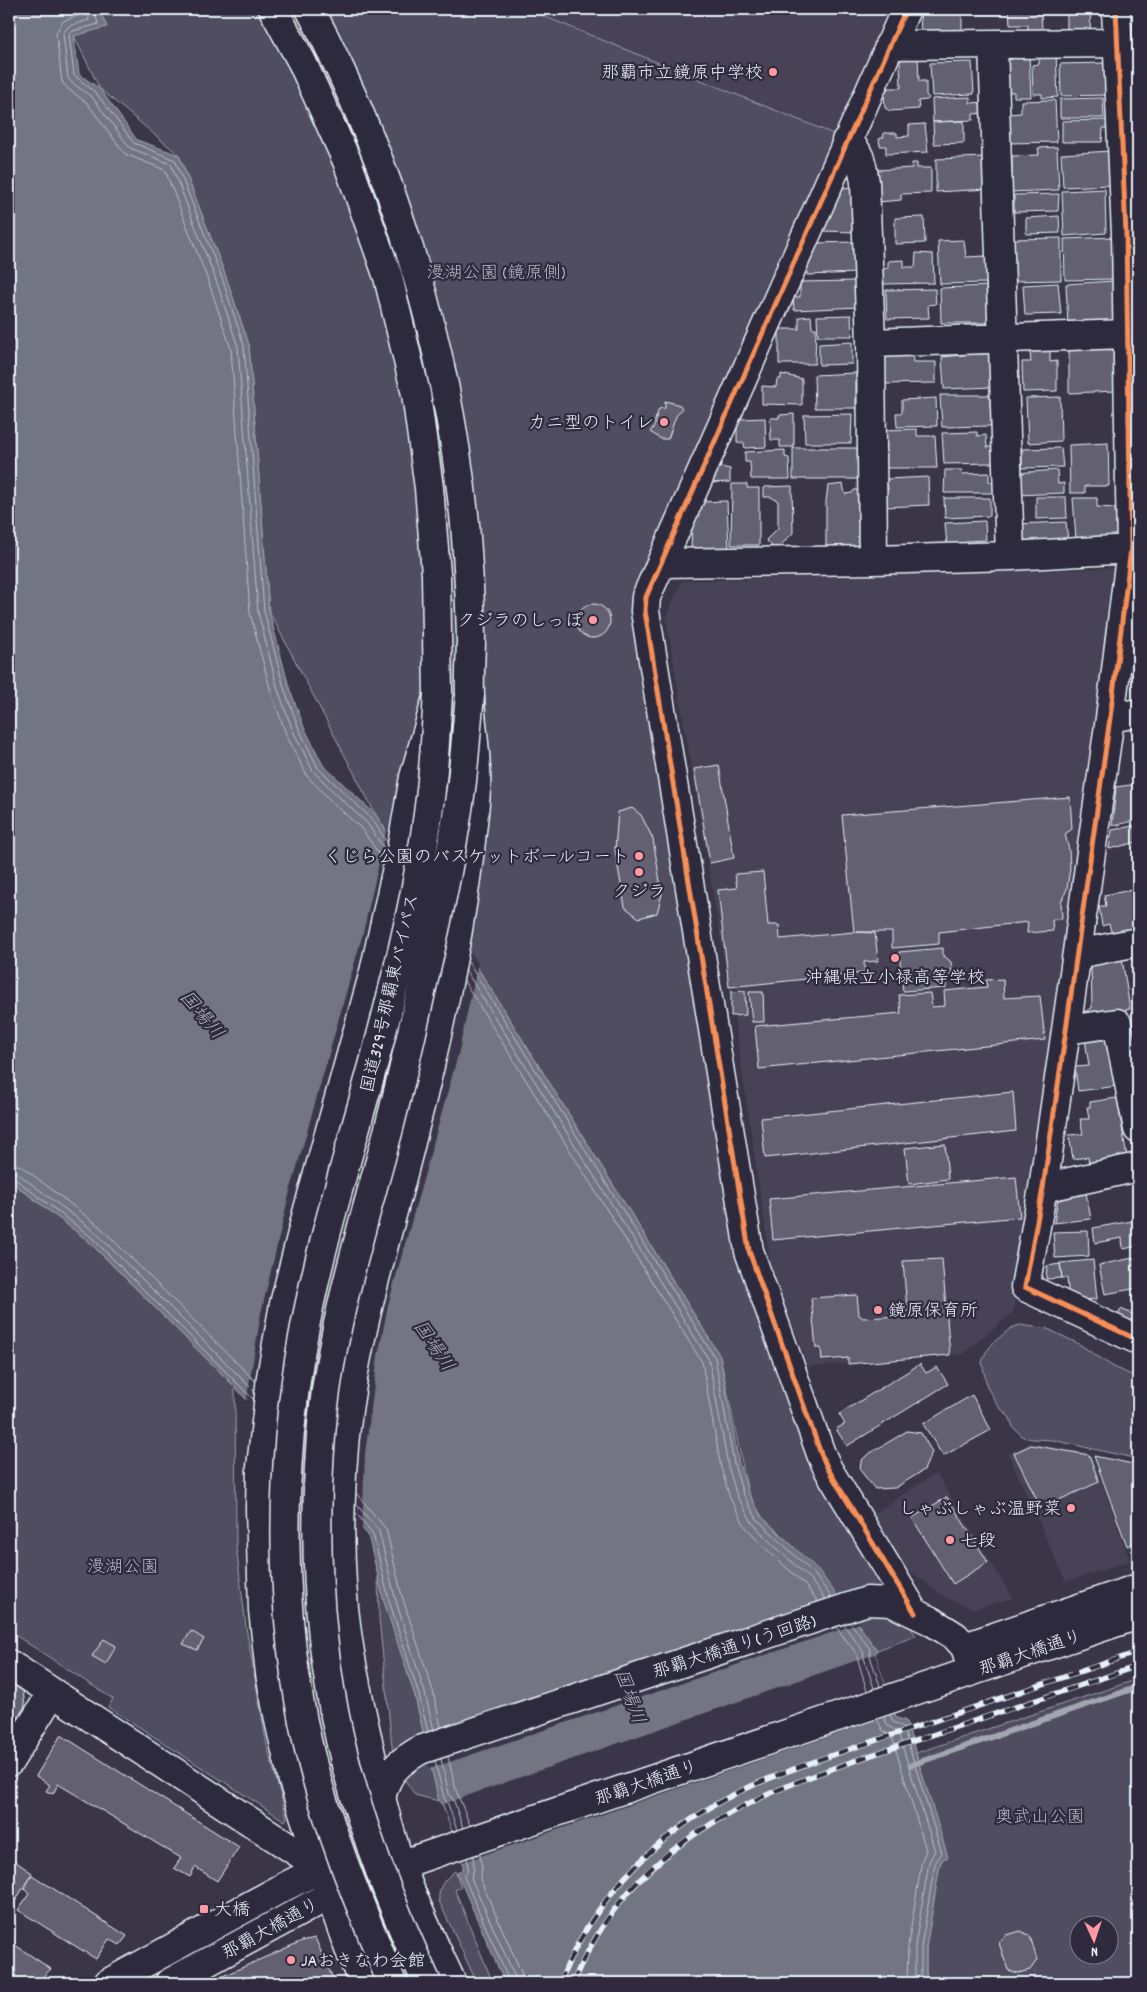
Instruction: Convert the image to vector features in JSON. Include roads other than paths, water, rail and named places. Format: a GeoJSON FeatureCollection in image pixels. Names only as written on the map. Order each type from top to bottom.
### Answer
{"type":"FeatureCollection","features":[{"type":"Feature","properties":{"kind":"main road","name":"国道329号那覇東バイパス"},"geometry":{"type":"LineString","coordinates":[[273,9],[302,62],[347,161],[388,277],[416,394],[429,488],[436,574],[438,694],[432,780],[422,847],[410,913],[379,1046],[331,1215],[305,1326],[294,1396],[287,1505],[288,1580],[292,1641],[302,1714],[309,1748],[335,1839],[392,1983]]}},
{"type":"Feature","properties":{"kind":"main road","name":"国道329号那覇東バイパス"},"geometry":{"type":"LineString","coordinates":[[310,9],[354,98],[393,195],[415,267],[430,326],[453,436],[469,575],[470,695],[462,783],[445,886],[406,1057],[340,1316],[327,1382],[321,1436],[318,1507],[324,1634],[340,1739],[356,1800],[380,1870],[427,1983]]}},
{"type":"Feature","properties":{"kind":"main road"},"geometry":{"type":"LineString","coordinates":[[906,9],[646,597],[645,611],[749,1251],[828,1469],[915,1612]]}},
{"type":"Feature","properties":{"kind":"main road"},"geometry":{"type":"LineString","coordinates":[[1116,9],[1132,234],[1127,334],[1134,436],[1131,549],[1110,718],[1066,1030],[1043,1188],[1025,1287],[1138,1340]]}},
{"type":"Feature","properties":{"kind":"main road"},"geometry":{"type":"LineString","coordinates":[[889,45],[1118,43]]}},
{"type":"Feature","properties":{"kind":"main road"},"geometry":{"type":"LineString","coordinates":[[994,45],[1010,556]]}},
{"type":"Feature","properties":{"kind":"main road"},"geometry":{"type":"LineString","coordinates":[[846,141],[852,145],[860,158],[865,182],[874,560]]}},
{"type":"Feature","properties":{"kind":"main road"},"geometry":{"type":"LineString","coordinates":[[870,343],[1127,334]]}},
{"type":"Feature","properties":{"kind":"main road"},"geometry":{"type":"LineString","coordinates":[[662,563],[1010,556],[1131,549]]}},
{"type":"Feature","properties":{"kind":"main road"},"geometry":{"type":"LineString","coordinates":[[363,1983],[330,1895],[288,1760],[270,1674],[263,1610],[261,1466],[271,1377],[284,1304],[374,972],[402,845],[414,777],[438,694]]}},
{"type":"Feature","properties":{"kind":"main road"},"geometry":{"type":"LineString","coordinates":[[452,1983],[414,1901],[400,1865],[381,1800],[359,1700],[347,1631],[342,1545],[343,1476],[352,1383],[364,1322],[414,1133],[446,997],[469,856],[476,786],[470,695]]}},
{"type":"Feature","properties":{"kind":"main road"},"geometry":{"type":"LineString","coordinates":[[1110,718],[1138,713]]}},
{"type":"Feature","properties":{"kind":"main road"},"geometry":{"type":"LineString","coordinates":[[1076,954],[1138,942]]}},
{"type":"Feature","properties":{"kind":"main road"},"geometry":{"type":"LineString","coordinates":[[1066,1030],[1117,1023],[1138,1129]]}},
{"type":"Feature","properties":{"kind":"main road"},"geometry":{"type":"LineString","coordinates":[[1043,1188],[1138,1167]]}},
{"type":"Feature","properties":{"kind":"main road","name":"那覇大橋通り"},"geometry":{"type":"LineString","coordinates":[[170,1983],[330,1895],[400,1865],[890,1700],[969,1659],[1138,1588]]}},
{"type":"Feature","properties":{"kind":"main road","name":"那覇大橋通り(う回路)"},"geometry":{"type":"LineString","coordinates":[[381,1800],[385,1784],[393,1772],[403,1760],[420,1750],[867,1601],[891,1602],[915,1612],[955,1636],[969,1659]]}},
{"type":"Feature","properties":{"kind":"main road","name":"那覇大橋通り"},"geometry":{"type":"LineString","coordinates":[[969,1659],[1138,1615]]}},
{"type":"Feature","properties":{"kind":"main road"},"geometry":{"type":"LineString","coordinates":[[9,1664],[322,1868]]}},
{"type":"Feature","properties":{"kind":"main road"},"geometry":{"type":"LineString","coordinates":[[9,1762],[52,1693]]}},
{"type":"Feature","properties":{"kind":"main road","name":"那覇大橋通り"},"geometry":{"type":"LineString","coordinates":[[108,1983],[359,1849],[366,1843],[376,1825],[381,1800]]}},
{"type":"Feature","properties":{"kind":"water","name":"国場川"},"geometry":{"type":"Polygon","coordinates":[[[9,9],[99,9],[107,27],[74,36],[79,74],[100,89],[137,140],[179,155],[226,277],[249,345],[269,611],[289,687],[304,727],[323,765],[376,815],[482,975],[720,1356],[739,1463],[748,1492],[762,1517],[819,1571],[877,1650],[875,1654],[895,1714],[897,1718],[906,1721],[948,1857],[943,1859],[940,1864],[926,1948],[926,1983],[505,1983],[457,1873],[463,1869],[463,1862],[443,1806],[439,1801],[415,1696],[384,1602],[368,1535],[235,1387],[87,1240],[9,1180],[9,9]]]}},
{"type":"Feature","properties":{"kind":"waterway"},"geometry":{"type":"LineString","coordinates":[[911,1765],[1138,1687]]}},
{"type":"Feature","properties":{"kind":"railway"},"geometry":{"type":"LineString","coordinates":[[560,1983],[575,1950],[593,1919],[638,1864],[664,1840],[693,1818],[724,1800],[756,1784],[814,1761],[1138,1652]]}},
{"type":"Feature","properties":{"kind":"railway"},"geometry":{"type":"LineString","coordinates":[[573,1983],[601,1929],[630,1890],[665,1857],[703,1829],[745,1805],[789,1785],[835,1768],[1138,1666]]}},
{"type":"Feature","properties":{"kind":"place","name":"那覇市立鏡原中学校"},"geometry":{"type":"Point","coordinates":[773,72]}},
{"type":"Feature","properties":{"kind":"place","name":"カニ型のトイレ"},"geometry":{"type":"Point","coordinates":[664,422]}},
{"type":"Feature","properties":{"kind":"place","name":"クジラのしっぽ"},"geometry":{"type":"Point","coordinates":[593,620]}},
{"type":"Feature","properties":{"kind":"place","name":"くじら公園のバスケットボールコート"},"geometry":{"type":"Point","coordinates":[639,856]}},
{"type":"Feature","properties":{"kind":"place","name":"クジラ"},"geometry":{"type":"Point","coordinates":[639,872]}},
{"type":"Feature","properties":{"kind":"place","name":"沖縄県立小禄高等学校"},"geometry":{"type":"Point","coordinates":[895,958]}},
{"type":"Feature","properties":{"kind":"place","name":"鏡原保育所"},"geometry":{"type":"Point","coordinates":[878,1310]}},
{"type":"Feature","properties":{"kind":"place","name":"しゃぶしゃぶ温野菜"},"geometry":{"type":"Point","coordinates":[1071,1508]}},
{"type":"Feature","properties":{"kind":"place","name":"七段"},"geometry":{"type":"Point","coordinates":[950,1540]}},
{"type":"Feature","properties":{"kind":"place","name":"大橋"},"geometry":{"type":"Point","coordinates":[204,1909]}},
{"type":"Feature","properties":{"kind":"place","name":"JAおきなわ会館"},"geometry":{"type":"Point","coordinates":[291,1960]}},
{"type":"Feature","properties":{"kind":"park label","name":"漫湖公園 (鏡原側)"},"geometry":{"type":"Point","coordinates":[496,272]}},
{"type":"Feature","properties":{"kind":"park label","name":"漫湖公園"},"geometry":{"type":"Point","coordinates":[123,1566]}},
{"type":"Feature","properties":{"kind":"park label","name":"奥武山公園"},"geometry":{"type":"Point","coordinates":[1040,1816]}}]}
